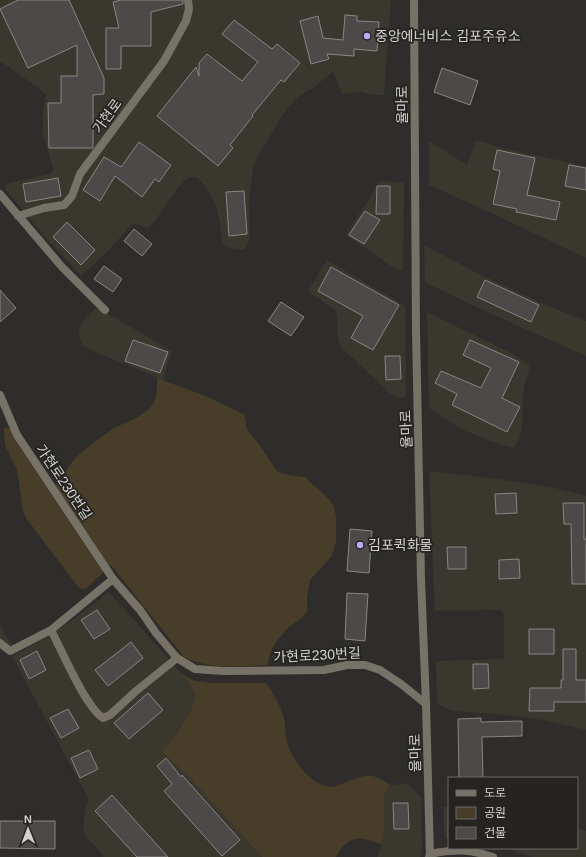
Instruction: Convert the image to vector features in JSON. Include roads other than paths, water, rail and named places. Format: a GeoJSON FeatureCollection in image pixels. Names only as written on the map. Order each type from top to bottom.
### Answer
{"type":"FeatureCollection","features":[{"type":"Feature","properties":{"kind":"street","name":"가현로"},"geometry":{"type":"LineString","coordinates":[[18,216],[44,208],[64,205],[72,196],[80,174],[164,60],[186,21],[189,9],[188,0]]}},
{"type":"Feature","properties":{"kind":"street","name":"율마로"},"geometry":{"type":"LineString","coordinates":[[414,0],[416,331],[430,856]]}},
{"type":"Feature","properties":{"kind":"street"},"geometry":{"type":"LineString","coordinates":[[0,194],[62,267],[105,310]]}},
{"type":"Feature","properties":{"kind":"street","name":"가현로230번길"},"geometry":{"type":"LineString","coordinates":[[0,396],[17,435],[113,579],[140,610],[156,633],[177,658],[195,669],[223,671],[324,670],[347,665],[365,665],[380,670],[401,684],[426,704]]}},
{"type":"Feature","properties":{"kind":"street"},"geometry":{"type":"LineString","coordinates":[[0,643],[10,651],[51,630],[113,579]]}},
{"type":"Feature","properties":{"kind":"street"},"geometry":{"type":"LineString","coordinates":[[51,630],[84,694],[97,714],[103,718],[110,715],[136,691],[177,658]]}},
{"type":"Feature","properties":{"kind":"street"},"geometry":{"type":"LineString","coordinates":[[430,856],[449,850],[460,850],[477,852],[493,857]]}},
{"type":"Feature","properties":{"kind":"place","name":"중앙에너비스 김포주유소"},"geometry":{"type":"Point","coordinates":[367,36]}},
{"type":"Feature","properties":{"kind":"place","name":"김포퀵화물"},"geometry":{"type":"Point","coordinates":[360,545]}}]}
